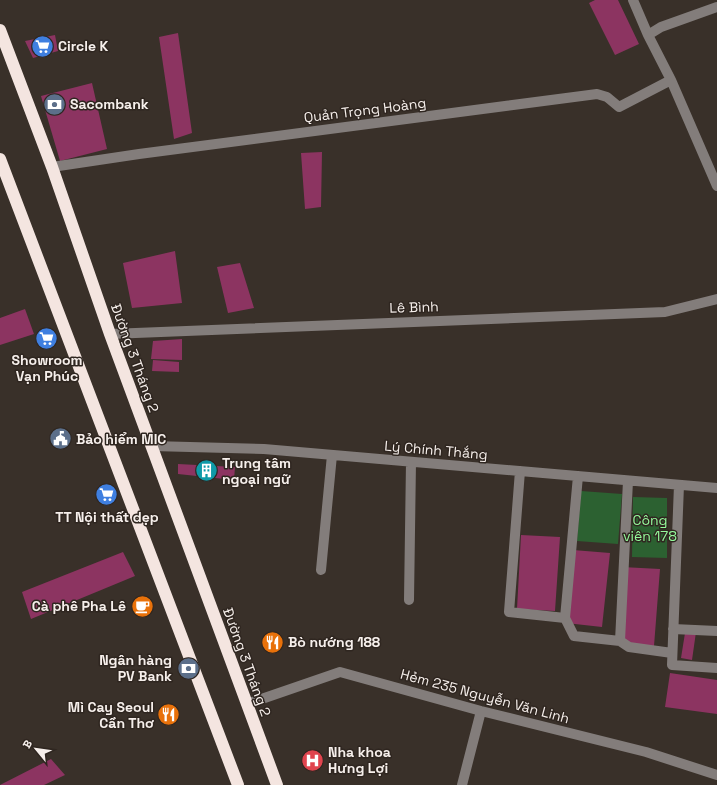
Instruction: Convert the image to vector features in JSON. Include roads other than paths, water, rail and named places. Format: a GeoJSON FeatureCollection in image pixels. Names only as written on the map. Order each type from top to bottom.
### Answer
{"type":"FeatureCollection","features":[{"type":"Feature","properties":{"kind":"highway","name":"Đường 3 Tháng 2"},"geometry":{"type":"LineString","coordinates":[[0,30],[52,167],[110,334],[277,785]]}},
{"type":"Feature","properties":{"kind":"highway"},"geometry":{"type":"LineString","coordinates":[[0,159],[238,785]]}},
{"type":"Feature","properties":{"kind":"street"},"geometry":{"type":"LineString","coordinates":[[633,0],[671,80],[717,186]]}},
{"type":"Feature","properties":{"kind":"street"},"geometry":{"type":"LineString","coordinates":[[648,34],[661,27],[717,7]]}},
{"type":"Feature","properties":{"kind":"street","name":"Quản Trọng Hoàng"},"geometry":{"type":"LineString","coordinates":[[52,167],[147,153],[597,94],[607,97],[619,107],[671,80]]}},
{"type":"Feature","properties":{"kind":"street","name":"Lê Bình"},"geometry":{"type":"LineString","coordinates":[[110,334],[665,312],[717,299]]}},
{"type":"Feature","properties":{"kind":"street","name":"Lý Chính Thắng"},"geometry":{"type":"LineString","coordinates":[[152,446],[264,449],[717,488]]}},
{"type":"Feature","properties":{"kind":"street"},"geometry":{"type":"LineString","coordinates":[[321,570],[332,455]]}},
{"type":"Feature","properties":{"kind":"street"},"geometry":{"type":"LineString","coordinates":[[409,600],[411,462]]}},
{"type":"Feature","properties":{"kind":"street"},"geometry":{"type":"LineString","coordinates":[[520,471],[509,612],[565,618]]}},
{"type":"Feature","properties":{"kind":"street"},"geometry":{"type":"LineString","coordinates":[[578,476],[565,618],[574,636],[620,641],[630,647],[672,653]]}},
{"type":"Feature","properties":{"kind":"street"},"geometry":{"type":"LineString","coordinates":[[620,641],[628,481]]}},
{"type":"Feature","properties":{"kind":"street"},"geometry":{"type":"LineString","coordinates":[[679,485],[672,665],[717,668]]}},
{"type":"Feature","properties":{"kind":"street"},"geometry":{"type":"LineString","coordinates":[[674,629],[717,631]]}},
{"type":"Feature","properties":{"kind":"street","name":"Hẻm 235 Nguyễn Văn Linh"},"geometry":{"type":"LineString","coordinates":[[247,704],[340,672],[481,711],[646,752],[717,775]]}},
{"type":"Feature","properties":{"kind":"street"},"geometry":{"type":"LineString","coordinates":[[462,785],[481,711]]}},
{"type":"Feature","properties":{"kind":"place","name":"Circle K"},"geometry":{"type":"Point","coordinates":[42,46]}},
{"type":"Feature","properties":{"kind":"place","name":"Sacombank"},"geometry":{"type":"Point","coordinates":[55,104]}},
{"type":"Feature","properties":{"kind":"place","name":"Showroom Vạn Phúc"},"geometry":{"type":"Point","coordinates":[47,338]}},
{"type":"Feature","properties":{"kind":"place","name":"Bảo hiểm MIC"},"geometry":{"type":"Point","coordinates":[60,439]}},
{"type":"Feature","properties":{"kind":"place","name":"Trung tâm ngoại ngữ"},"geometry":{"type":"Point","coordinates":[206,471]}},
{"type":"Feature","properties":{"kind":"place","name":"TT Nội thất dẹp"},"geometry":{"type":"Point","coordinates":[107,495]}},
{"type":"Feature","properties":{"kind":"place","name":"Cà phê Pha Lê"},"geometry":{"type":"Point","coordinates":[142,606]}},
{"type":"Feature","properties":{"kind":"place","name":"Bò nướng 188"},"geometry":{"type":"Point","coordinates":[272,642]}},
{"type":"Feature","properties":{"kind":"place","name":"Ngân hàng PV Bank"},"geometry":{"type":"Point","coordinates":[188,668]}},
{"type":"Feature","properties":{"kind":"place","name":"Mì Cay Seoul Cần Thơ"},"geometry":{"type":"Point","coordinates":[169,715]}},
{"type":"Feature","properties":{"kind":"place","name":"Nha khoa Hưng Lợi"},"geometry":{"type":"Point","coordinates":[312,760]}},
{"type":"Feature","properties":{"kind":"park label","name":"Công viên 178"},"geometry":{"type":"Point","coordinates":[650,528]}}]}
